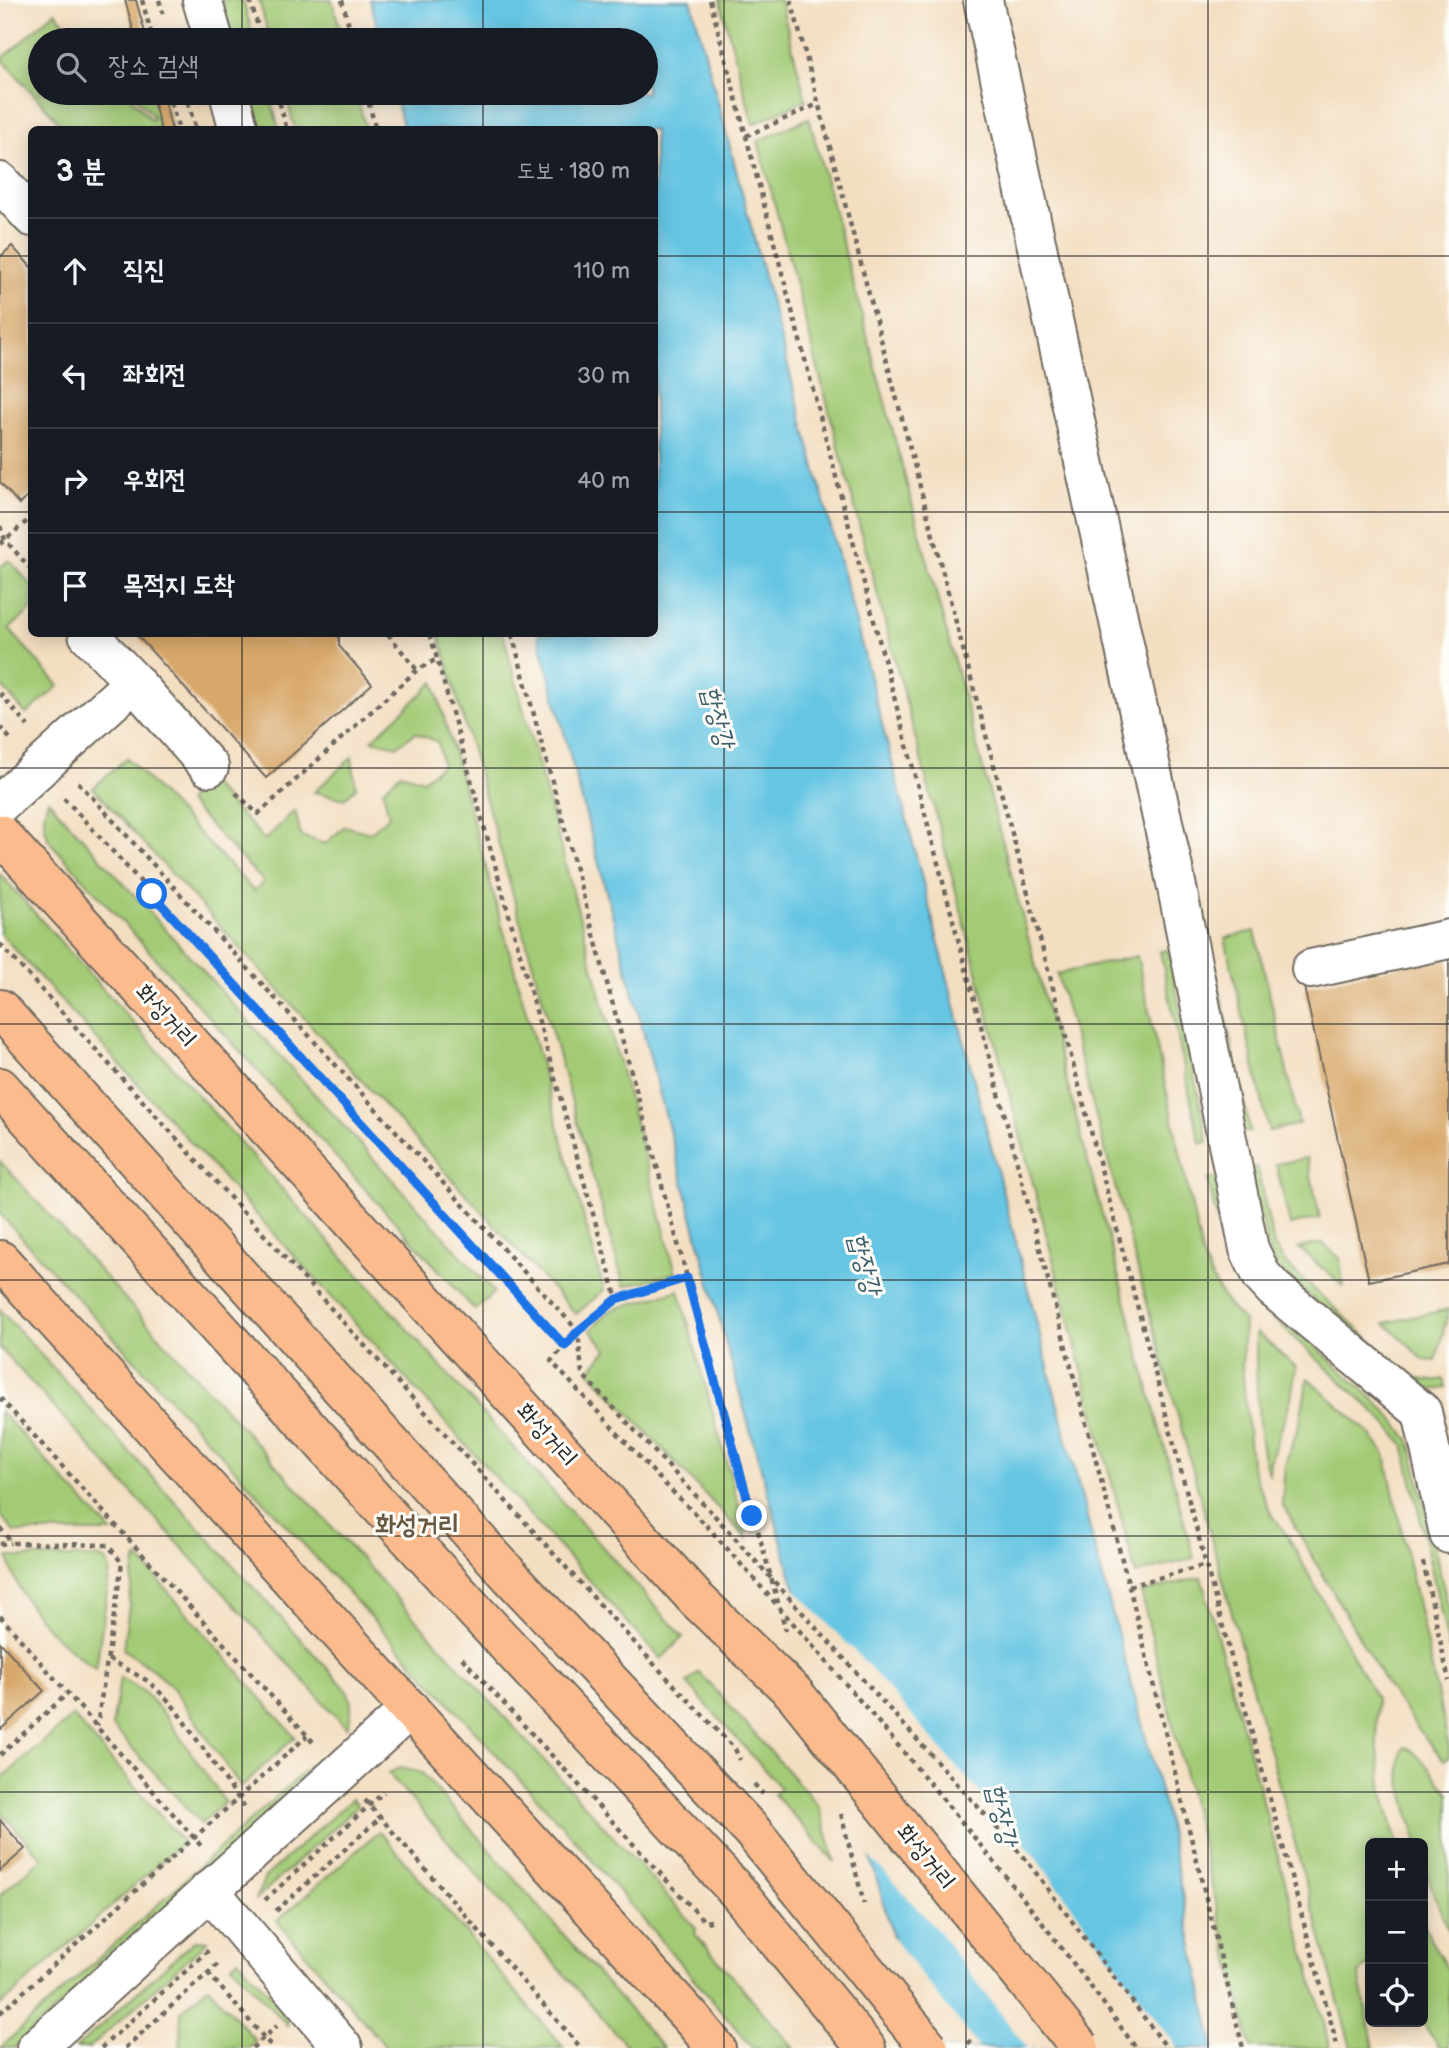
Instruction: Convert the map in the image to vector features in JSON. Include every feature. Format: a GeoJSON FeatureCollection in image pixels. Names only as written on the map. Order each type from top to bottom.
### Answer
{"type":"FeatureCollection","features":[{"type":"Feature","properties":{"kind":"main road","name":"화성거리"},"geometry":{"type":"LineString","coordinates":[[0,834],[696,1600],[794,1693],[1080,2048]]}},
{"type":"Feature","properties":{"kind":"main road"},"geometry":{"type":"LineString","coordinates":[[0,1010],[511,1577],[752,1831],[929,2048]]}},
{"type":"Feature","properties":{"kind":"main road"},"geometry":{"type":"LineString","coordinates":[[0,1087],[476,1612],[736,1890],[866,2048]]}},
{"type":"Feature","properties":{"kind":"main road"},"geometry":{"type":"LineString","coordinates":[[0,1259],[716,2048]]}},
{"type":"Feature","properties":{"kind":"street"},"geometry":{"type":"LineString","coordinates":[[202,0],[210,28]]}},
{"type":"Feature","properties":{"kind":"street"},"geometry":{"type":"LineString","coordinates":[[984,0],[1173,868],[1249,1249],[1262,1276],[1274,1289],[1436,1409],[1449,1534]]}},
{"type":"Feature","properties":{"kind":"street"},"geometry":{"type":"LineString","coordinates":[[232,105],[238,126]]}},
{"type":"Feature","properties":{"kind":"street"},"geometry":{"type":"LineString","coordinates":[[0,182],[28,213]]}},
{"type":"Feature","properties":{"kind":"street"},"geometry":{"type":"LineString","coordinates":[[91,637],[209,767]]}},
{"type":"Feature","properties":{"kind":"street"},"geometry":{"type":"LineString","coordinates":[[0,804],[134,682]]}},
{"type":"Feature","properties":{"kind":"street"},"geometry":{"type":"LineString","coordinates":[[1311,969],[1449,939]]}},
{"type":"Feature","properties":{"kind":"street"},"geometry":{"type":"LineString","coordinates":[[36,2048],[410,1709]]}},
{"type":"Feature","properties":{"kind":"street"},"geometry":{"type":"LineString","coordinates":[[209,1890],[313,2037]]}},
{"type":"Feature","properties":{"kind":"path"},"geometry":{"type":"LineString","coordinates":[[142,0],[150,28]]}},
{"type":"Feature","properties":{"kind":"path"},"geometry":{"type":"LineString","coordinates":[[250,0],[258,28]]}},
{"type":"Feature","properties":{"kind":"path"},"geometry":{"type":"LineString","coordinates":[[342,0],[350,28]]}},
{"type":"Feature","properties":{"kind":"path"},"geometry":{"type":"LineString","coordinates":[[710,0],[1129,1586],[1243,2048]]}},
{"type":"Feature","properties":{"kind":"path"},"geometry":{"type":"LineString","coordinates":[[791,0],[1206,1565],[1338,2048]]}},
{"type":"Feature","properties":{"kind":"path"},"geometry":{"type":"LineString","coordinates":[[746,136],[818,104]]}},
{"type":"Feature","properties":{"kind":"path"},"geometry":{"type":"LineString","coordinates":[[171,105],[177,126]]}},
{"type":"Feature","properties":{"kind":"path"},"geometry":{"type":"LineString","coordinates":[[189,105],[195,126]]}},
{"type":"Feature","properties":{"kind":"path"},"geometry":{"type":"LineString","coordinates":[[280,105],[286,126]]}},
{"type":"Feature","properties":{"kind":"path"},"geometry":{"type":"LineString","coordinates":[[369,105],[375,126]]}},
{"type":"Feature","properties":{"kind":"path"},"geometry":{"type":"LineString","coordinates":[[0,544],[28,520]]}},
{"type":"Feature","properties":{"kind":"path"},"geometry":{"type":"LineString","coordinates":[[0,526],[5,540],[28,566]]}},
{"type":"Feature","properties":{"kind":"path"},"geometry":{"type":"LineString","coordinates":[[390,637],[417,670]]}},
{"type":"Feature","properties":{"kind":"path"},"geometry":{"type":"LineString","coordinates":[[431,637],[617,1299]]}},
{"type":"Feature","properties":{"kind":"path"},"geometry":{"type":"LineString","coordinates":[[513,637],[687,1278],[788,1635]]}},
{"type":"Feature","properties":{"kind":"path"},"geometry":{"type":"LineString","coordinates":[[209,767],[258,814],[417,670],[437,659]]}},
{"type":"Feature","properties":{"kind":"path"},"geometry":{"type":"LineString","coordinates":[[0,693],[46,763],[565,1346]]}},
{"type":"Feature","properties":{"kind":"path"},"geometry":{"type":"LineString","coordinates":[[0,727],[46,763],[578,1331],[582,1374],[714,1515],[1027,1861],[1167,2048]]}},
{"type":"Feature","properties":{"kind":"path"},"geometry":{"type":"LineString","coordinates":[[0,944],[644,1653],[735,1749],[741,1762]]}},
{"type":"Feature","properties":{"kind":"path"},"geometry":{"type":"LineString","coordinates":[[687,1278],[617,1299],[578,1331],[551,1361],[706,1525],[822,1655],[1006,1878],[1136,2048]]}},
{"type":"Feature","properties":{"kind":"path"},"geometry":{"type":"LineString","coordinates":[[0,1398],[307,1735],[581,2048]]}},
{"type":"Feature","properties":{"kind":"path"},"geometry":{"type":"LineString","coordinates":[[0,1528],[12,1543]]}},
{"type":"Feature","properties":{"kind":"path"},"geometry":{"type":"LineString","coordinates":[[0,1544],[108,1545],[122,1563],[97,1727]]}},
{"type":"Feature","properties":{"kind":"path"},"geometry":{"type":"LineString","coordinates":[[1129,1586],[1206,1565]]}},
{"type":"Feature","properties":{"kind":"path"},"geometry":{"type":"LineString","coordinates":[[0,1616],[205,1849]]}},
{"type":"Feature","properties":{"kind":"path"},"geometry":{"type":"LineString","coordinates":[[108,1659],[148,1681],[171,1703],[247,1811]]}},
{"type":"Feature","properties":{"kind":"path"},"geometry":{"type":"LineString","coordinates":[[0,1755],[68,1693]]}},
{"type":"Feature","properties":{"kind":"path"},"geometry":{"type":"LineString","coordinates":[[0,2014],[307,1735]]}},
{"type":"Feature","properties":{"kind":"path"},"geometry":{"type":"LineString","coordinates":[[747,1774],[754,1784]]}},
{"type":"Feature","properties":{"kind":"path"},"geometry":{"type":"LineString","coordinates":[[839,1808],[858,1875],[865,1915]]}},
{"type":"Feature","properties":{"kind":"path"},"geometry":{"type":"LineString","coordinates":[[208,1973],[273,2048]]}},
{"type":"Feature","properties":{"kind":"path"},"geometry":{"type":"LineString","coordinates":[[253,2048],[264,2038],[313,2037]]}},
{"type":"Feature","properties":{"kind":"green space"},"geometry":{"type":"Polygon","coordinates":[[[222,0],[243,0],[251,28],[230,28],[222,0]]]}},
{"type":"Feature","properties":{"kind":"green space"},"geometry":{"type":"Polygon","coordinates":[[[259,0],[332,0],[340,28],[267,28],[259,0]]]}},
{"type":"Feature","properties":{"kind":"green space"},"geometry":{"type":"Polygon","coordinates":[[[720,0],[780,0],[806,100],[753,124],[720,0]]]}},
{"type":"Feature","properties":{"kind":"green space"},"geometry":{"type":"Polygon","coordinates":[[[55,12],[69,28],[37,28],[55,12]]]}},
{"type":"Feature","properties":{"kind":"green space"},"geometry":{"type":"Polygon","coordinates":[[[28,36],[28,88],[2,59],[28,36]]]}},
{"type":"Feature","properties":{"kind":"green space"},"geometry":{"type":"Polygon","coordinates":[[[43,105],[138,105],[151,120],[154,117],[143,105],[165,105],[171,126],[62,126],[43,105]]]}},
{"type":"Feature","properties":{"kind":"green space"},"geometry":{"type":"Polygon","coordinates":[[[252,105],[272,105],[278,126],[258,126],[252,105]]]}},
{"type":"Feature","properties":{"kind":"green space"},"geometry":{"type":"Polygon","coordinates":[[[288,105],[359,105],[365,126],[294,126],[288,105]]]}},
{"type":"Feature","properties":{"kind":"green space"},"geometry":{"type":"Polygon","coordinates":[[[809,118],[1194,1558],[1136,1574],[758,141],[809,118]]]}},
{"type":"Feature","properties":{"kind":"green space"},"geometry":{"type":"Polygon","coordinates":[[[9,560],[28,581],[28,613],[9,629],[59,686],[26,714],[0,684],[0,567],[9,560]]]}},
{"type":"Feature","properties":{"kind":"green space"},"geometry":{"type":"Polygon","coordinates":[[[440,637],[504,637],[676,1273],[624,1286],[440,637]]]}},
{"type":"Feature","properties":{"kind":"green space"},"geometry":{"type":"Polygon","coordinates":[[[434,682],[604,1290],[576,1314],[93,788],[127,758],[254,891],[264,882],[187,801],[209,782],[265,840],[295,810],[301,836],[325,844],[345,826],[370,833],[389,816],[383,790],[401,773],[423,780],[442,765],[438,742],[416,733],[397,746],[372,740],[434,682]]]}},
{"type":"Feature","properties":{"kind":"green space"},"geometry":{"type":"Polygon","coordinates":[[[352,757],[356,788],[344,799],[314,792],[352,757]]]}},
{"type":"Feature","properties":{"kind":"green space"},"geometry":{"type":"Polygon","coordinates":[[[48,800],[494,1292],[475,1310],[49,841],[44,820],[48,800]]]}},
{"type":"Feature","properties":{"kind":"green space"},"geometry":{"type":"Polygon","coordinates":[[[0,874],[683,1637],[661,1659],[0,933],[0,874]]]}},
{"type":"Feature","properties":{"kind":"green space"},"geometry":{"type":"Polygon","coordinates":[[[1255,931],[1299,1124],[1269,1131],[1225,938],[1255,931]]]}},
{"type":"Feature","properties":{"kind":"green space"},"geometry":{"type":"Polygon","coordinates":[[[1209,939],[1250,1131],[1242,1133],[1201,941],[1209,939]]]}},
{"type":"Feature","properties":{"kind":"green space"},"geometry":{"type":"Polygon","coordinates":[[[1168,950],[1208,1142],[1200,1144],[1160,951],[1168,950]]]}},
{"type":"Feature","properties":{"kind":"green space"},"geometry":{"type":"Polygon","coordinates":[[[1137,956],[1203,1258],[1220,1292],[1244,1321],[1242,1365],[1251,1463],[1270,1511],[1290,1540],[1376,1698],[1377,1742],[1383,1792],[1396,1838],[1365,1838],[1365,1967],[1359,1974],[1365,2004],[1365,2027],[1370,2027],[1374,2048],[1351,2048],[1057,974],[1137,956]]]}},
{"type":"Feature","properties":{"kind":"green space"},"geometry":{"type":"Polygon","coordinates":[[[1307,1158],[1320,1218],[1290,1225],[1276,1164],[1307,1158]]]}},
{"type":"Feature","properties":{"kind":"green space"},"geometry":{"type":"Polygon","coordinates":[[[0,1161],[696,1928],[695,1934],[794,2048],[753,2048],[569,1833],[0,1214],[0,1161]]]}},
{"type":"Feature","properties":{"kind":"green space"},"geometry":{"type":"Polygon","coordinates":[[[1257,1167],[1274,1245],[1286,1264],[1408,1374],[1426,1380],[1444,1379],[1446,1388],[1434,1390],[1403,1380],[1279,1268],[1270,1256],[1249,1168],[1257,1167]]]}},
{"type":"Feature","properties":{"kind":"green space"},"geometry":{"type":"Polygon","coordinates":[[[1216,1178],[1258,1294],[1386,1411],[1410,1441],[1449,1611],[1449,1649],[1404,1445],[1380,1417],[1252,1299],[1237,1281],[1225,1258],[1208,1179],[1216,1178]]]}},
{"type":"Feature","properties":{"kind":"green space"},"geometry":{"type":"Polygon","coordinates":[[[1322,1243],[1340,1258],[1343,1286],[1299,1248],[1322,1243]]]}},
{"type":"Feature","properties":{"kind":"green space"},"geometry":{"type":"Polygon","coordinates":[[[679,1290],[748,1540],[589,1371],[607,1350],[590,1330],[611,1310],[679,1290]]]}},
{"type":"Feature","properties":{"kind":"green space"},"geometry":{"type":"Polygon","coordinates":[[[1449,1309],[1436,1361],[1424,1360],[1385,1323],[1449,1309]]]}},
{"type":"Feature","properties":{"kind":"green space"},"geometry":{"type":"Polygon","coordinates":[[[0,1310],[347,1690],[351,1709],[347,1728],[0,1348],[0,1310]]]}},
{"type":"Feature","properties":{"kind":"green space"},"geometry":{"type":"Polygon","coordinates":[[[1256,1332],[1296,1367],[1291,1399],[1270,1462],[1269,1474],[1259,1426],[1256,1332]]]}},
{"type":"Feature","properties":{"kind":"green space"},"geometry":{"type":"Polygon","coordinates":[[[1308,1378],[1370,1434],[1385,1454],[1449,1747],[1449,1757],[1444,1760],[1388,1687],[1282,1504],[1285,1464],[1299,1425],[1308,1378]]]}},
{"type":"Feature","properties":{"kind":"green space"},"geometry":{"type":"Polygon","coordinates":[[[0,1411],[112,1532],[14,1532],[0,1514],[0,1411]]]}},
{"type":"Feature","properties":{"kind":"green space"},"geometry":{"type":"Polygon","coordinates":[[[8,1557],[96,1557],[106,1560],[110,1570],[96,1669],[67,1647],[41,1621],[21,1591],[8,1557]]]}},
{"type":"Feature","properties":{"kind":"green space"},"geometry":{"type":"Polygon","coordinates":[[[139,1558],[295,1737],[241,1787],[173,1688],[155,1671],[123,1649],[135,1562],[139,1558]]]}},
{"type":"Feature","properties":{"kind":"green space"},"geometry":{"type":"Polygon","coordinates":[[[1201,1577],[1329,2048],[1251,2048],[1141,1593],[1201,1577]]]}},
{"type":"Feature","properties":{"kind":"green space"},"geometry":{"type":"Polygon","coordinates":[[[699,1672],[819,1806],[835,1862],[774,1794],[781,1788],[687,1683],[699,1672]]]}},
{"type":"Feature","properties":{"kind":"green space"},"geometry":{"type":"Polygon","coordinates":[[[120,1678],[143,1691],[165,1715],[225,1802],[201,1824],[112,1726],[120,1678]]]}},
{"type":"Feature","properties":{"kind":"green space"},"geometry":{"type":"Polygon","coordinates":[[[73,1716],[183,1842],[0,2006],[0,1895],[42,1858],[0,1811],[0,1780],[73,1716]]]}},
{"type":"Feature","properties":{"kind":"green space"},"geometry":{"type":"Polygon","coordinates":[[[1404,1747],[1410,1750],[1422,1760],[1449,1793],[1449,1932],[1428,1877],[1428,1838],[1417,1838],[1404,1795],[1401,1756],[1404,1747]]]}},
{"type":"Feature","properties":{"kind":"green space"},"geometry":{"type":"Polygon","coordinates":[[[320,1757],[327,1764],[14,2048],[0,2048],[320,1757]]]}},
{"type":"Feature","properties":{"kind":"green space"},"geometry":{"type":"Polygon","coordinates":[[[401,1768],[422,1773],[663,2048],[629,2048],[388,1773],[401,1768]]]}},
{"type":"Feature","properties":{"kind":"green space"},"geometry":{"type":"Polygon","coordinates":[[[352,1799],[358,1806],[255,1900],[265,1877],[352,1799]]]}},
{"type":"Feature","properties":{"kind":"green space"},"geometry":{"type":"Polygon","coordinates":[[[379,1831],[564,2048],[387,2048],[277,1921],[379,1831]]]}},
{"type":"Feature","properties":{"kind":"green space"},"geometry":{"type":"Polygon","coordinates":[[[1428,1934],[1449,1972],[1449,2048],[1440,2048],[1425,2027],[1428,2027],[1428,1934]]]}},
{"type":"Feature","properties":{"kind":"green space"},"geometry":{"type":"Polygon","coordinates":[[[194,1941],[208,1941],[89,2048],[76,2048],[194,1941]]]}},
{"type":"Feature","properties":{"kind":"green space"},"geometry":{"type":"Polygon","coordinates":[[[238,1959],[284,2010],[288,2026],[232,1965],[238,1959]]]}},
{"type":"Feature","properties":{"kind":"green space"},"geometry":{"type":"Polygon","coordinates":[[[208,1987],[256,2041],[248,2048],[180,2048],[181,2011],[208,1987]]]}},
{"type":"Feature","properties":{"kind":"water","name":"합장강"},"geometry":{"type":"Polygon","coordinates":[[[370,0],[691,0],[1164,1806],[1214,2048],[912,2048],[908,1990],[727,1348],[539,637],[658,637],[658,126],[403,126],[397,105],[658,105],[658,28],[378,28],[370,0]]]}},
{"type":"Feature","properties":{"kind":"pier"},"geometry":{"type":"Polygon","coordinates":[[[790,1585],[863,1660],[1034,1855],[1178,2048],[1027,2048],[938,1931],[864,1850],[790,1585]]]}},
{"type":"Feature","properties":{"kind":"pier"},"geometry":{"type":"Polygon","coordinates":[[[888,1933],[979,2048],[909,2048],[904,1990],[888,1933]]]}},
{"type":"Feature","properties":{"kind":"building"},"geometry":{"type":"Polygon","coordinates":[[[125,0],[136,0],[144,28],[133,28],[125,0]]]}},
{"type":"Feature","properties":{"kind":"building"},"geometry":{"type":"Polygon","coordinates":[[[154,105],[165,105],[171,126],[160,126],[154,105]]]}},
{"type":"Feature","properties":{"kind":"building"},"geometry":{"type":"Polygon","coordinates":[[[12,246],[28,264],[28,496],[19,504],[0,482],[0,257],[12,246]]]}},
{"type":"Feature","properties":{"kind":"building"},"geometry":{"type":"Polygon","coordinates":[[[139,637],[339,637],[339,646],[372,684],[266,778],[139,637]]]}},
{"type":"Feature","properties":{"kind":"building"},"geometry":{"type":"Polygon","coordinates":[[[1449,955],[1449,1264],[1369,1281],[1304,987],[1449,955]]]}},
{"type":"Feature","properties":{"kind":"building"},"geometry":{"type":"Polygon","coordinates":[[[0,1642],[44,1691],[0,1730],[0,1642]]]}},
{"type":"Feature","properties":{"kind":"building"},"geometry":{"type":"Polygon","coordinates":[[[0,1820],[25,1849],[0,1871],[0,1820]]]}},
{"type":"Feature","properties":{"kind":"district","name":"화성거리"},"geometry":{"type":"Point","coordinates":[417,1525]}},
{"type":"Feature","properties":{"kind":"route"},"geometry":{"type":"LineString","coordinates":[[152,894],[565,1346],[578,1331],[617,1299],[687,1278],[752,1516]]}}]}
